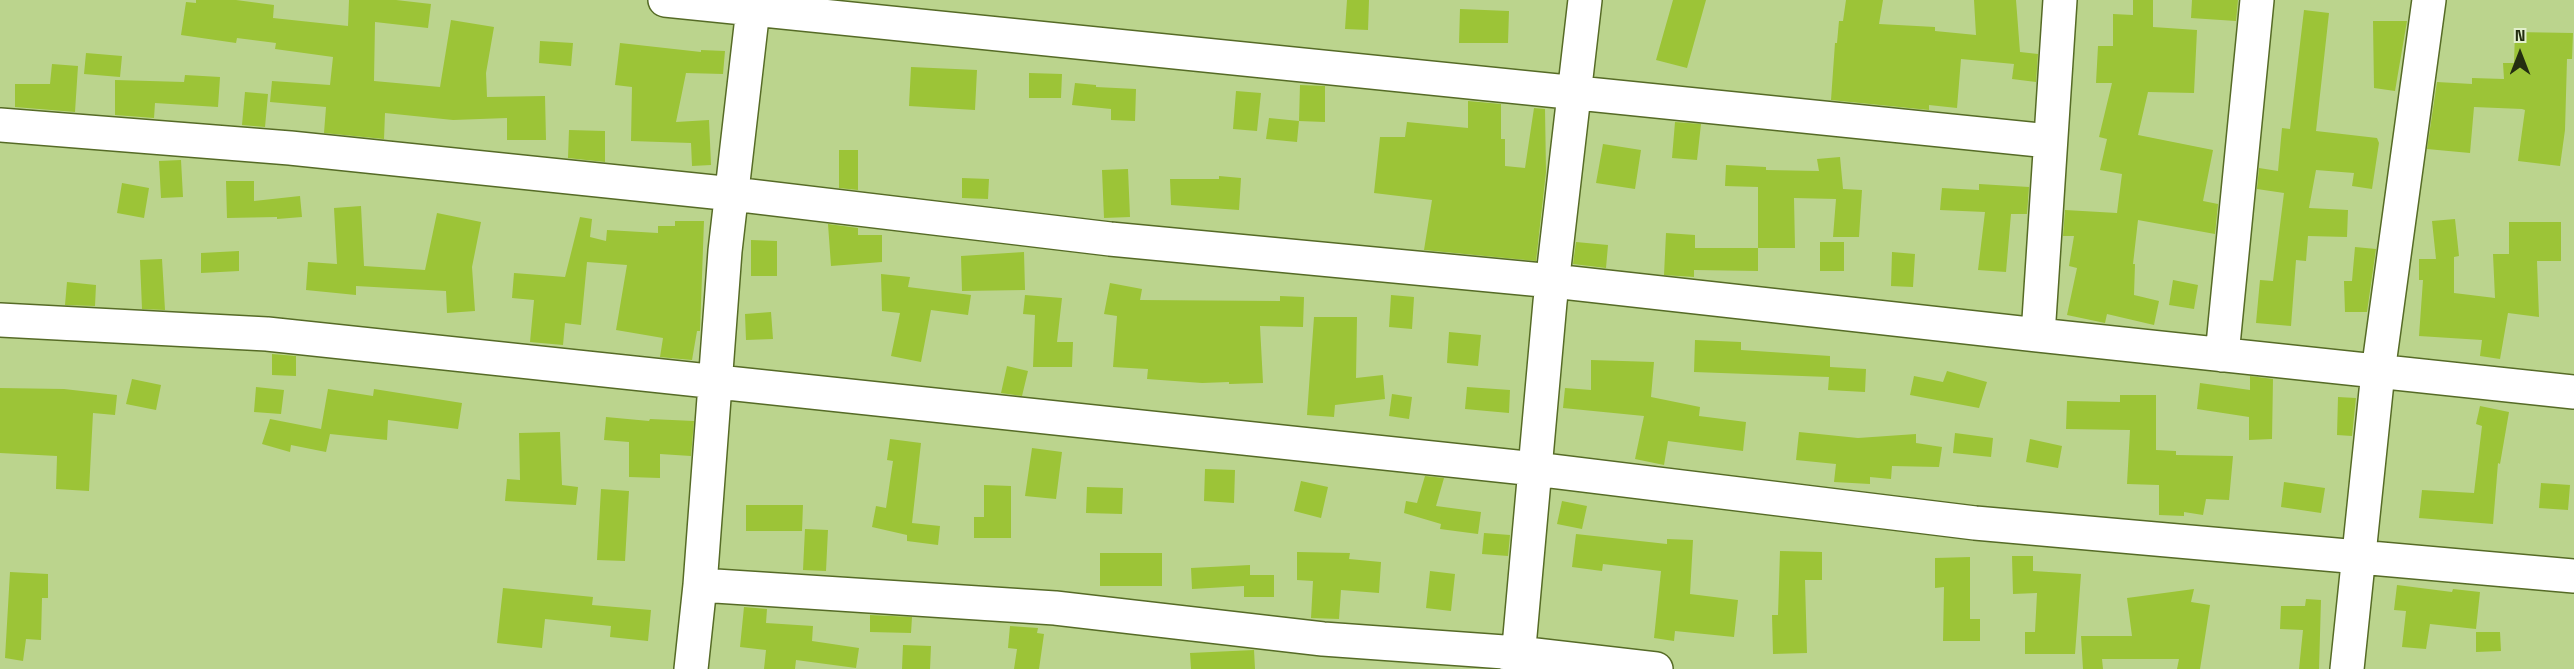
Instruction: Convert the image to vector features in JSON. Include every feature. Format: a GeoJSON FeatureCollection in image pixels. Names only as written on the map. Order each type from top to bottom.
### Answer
{"type":"FeatureCollection","features":[{"type":"Feature","properties":{"kind":"street"},"geometry":{"type":"LineString","coordinates":[[665,0],[753,5],[1574,93],[2049,141]]}},
{"type":"Feature","properties":{"kind":"street"},"geometry":{"type":"LineString","coordinates":[[1517,661],[1553,281],[1585,0]]}},
{"type":"Feature","properties":{"kind":"street"},"geometry":{"type":"LineString","coordinates":[[2038,335],[2060,0]]}},
{"type":"Feature","properties":{"kind":"street"},"geometry":{"type":"LineString","coordinates":[[2222,355],[2257,0]]}},
{"type":"Feature","properties":{"kind":"street"},"geometry":{"type":"LineString","coordinates":[[2347,669],[2378,372],[2429,0]]}},
{"type":"Feature","properties":{"kind":"street"},"geometry":{"type":"LineString","coordinates":[[691,669],[700,585],[725,251],[753,5]]}},
{"type":"Feature","properties":{"kind":"street"},"geometry":{"type":"LineString","coordinates":[[0,125],[290,148],[733,194],[1110,239],[1553,281],[2574,392]]}},
{"type":"Feature","properties":{"kind":"street"},"geometry":{"type":"LineString","coordinates":[[0,320],[267,334],[1535,469],[1975,523],[2574,576]]}},
{"type":"Feature","properties":{"kind":"street"},"geometry":{"type":"LineString","coordinates":[[700,585],[1055,608],[1517,661],[1656,669]]}},
{"type":"Feature","properties":{"kind":"building"},"geometry":{"type":"Polygon","coordinates":[[[196,0],[236,0],[274,5],[273,18],[348,26],[349,0],[396,0],[431,4],[428,28],[375,22],[374,81],[440,87],[451,20],[494,27],[486,73],[487,97],[545,96],[546,140],[507,140],[507,118],[453,120],[385,113],[384,139],[324,133],[326,107],[270,102],[272,81],[330,85],[333,57],[275,49],[276,43],[237,38],[236,43],[181,35],[186,2],[196,3],[196,0]]]}},
{"type":"Feature","properties":{"kind":"building"},"geometry":{"type":"Polygon","coordinates":[[[1347,0],[1369,0],[1368,30],[1345,29],[1347,0]]]}},
{"type":"Feature","properties":{"kind":"building"},"geometry":{"type":"Polygon","coordinates":[[[1673,0],[1706,0],[1687,68],[1656,60],[1673,0]]]}},
{"type":"Feature","properties":{"kind":"building"},"geometry":{"type":"Polygon","coordinates":[[[1846,0],[1883,0],[1879,24],[1935,27],[1935,31],[1976,35],[1974,0],[2016,0],[2020,52],[2038,54],[2036,82],[2012,79],[2014,64],[1961,59],[1957,108],[1929,105],[1929,110],[1831,100],[1835,43],[1837,43],[1839,21],[1843,21],[1846,0]]]}},
{"type":"Feature","properties":{"kind":"building"},"geometry":{"type":"Polygon","coordinates":[[[2133,0],[2153,0],[2153,27],[2197,30],[2194,93],[2148,92],[2138,135],[2213,150],[2203,201],[2218,204],[2215,234],[2138,220],[2133,264],[2135,264],[2134,295],[2159,301],[2154,325],[2107,314],[2105,323],[2067,315],[2077,268],[2069,266],[2074,236],[2063,236],[2065,210],[2117,213],[2122,174],[2100,170],[2107,139],[2099,137],[2112,83],[2096,83],[2098,46],[2113,46],[2113,14],[2133,15],[2133,0]]]}},
{"type":"Feature","properties":{"kind":"building"},"geometry":{"type":"Polygon","coordinates":[[[2192,0],[2238,0],[2236,21],[2191,18],[2192,0]]]}},
{"type":"Feature","properties":{"kind":"building"},"geometry":{"type":"Polygon","coordinates":[[[1460,9],[1509,11],[1508,43],[1459,43],[1460,9]]]}},
{"type":"Feature","properties":{"kind":"building"},"geometry":{"type":"Polygon","coordinates":[[[2304,10],[2329,13],[2316,131],[2377,138],[2379,143],[2372,189],[2352,186],[2354,173],[2316,170],[2309,208],[2348,210],[2347,237],[2308,236],[2306,261],[2296,260],[2291,326],[2256,323],[2260,280],[2273,281],[2284,193],[2257,189],[2259,168],[2278,171],[2282,128],[2290,129],[2304,10]]]}},
{"type":"Feature","properties":{"kind":"building"},"geometry":{"type":"Polygon","coordinates":[[[2373,21],[2407,21],[2395,91],[2374,88],[2373,21]]]}},
{"type":"Feature","properties":{"kind":"building"},"geometry":{"type":"Polygon","coordinates":[[[2515,32],[2573,33],[2572,59],[2567,59],[2565,130],[2560,166],[2518,161],[2525,110],[2522,109],[2474,107],[2470,153],[2427,149],[2437,82],[2472,84],[2472,78],[2504,79],[2503,63],[2514,63],[2515,32]]]}},
{"type":"Feature","properties":{"kind":"building"},"geometry":{"type":"Polygon","coordinates":[[[540,41],[573,43],[571,66],[539,63],[540,41]]]}},
{"type":"Feature","properties":{"kind":"building"},"geometry":{"type":"Polygon","coordinates":[[[620,43],[701,52],[701,50],[725,51],[723,74],[686,73],[676,122],[709,120],[711,165],[692,166],[691,143],[631,141],[632,87],[615,85],[620,43]]]}},
{"type":"Feature","properties":{"kind":"building"},"geometry":{"type":"Polygon","coordinates":[[[86,53],[122,56],[120,77],[84,74],[86,53]]]}},
{"type":"Feature","properties":{"kind":"building"},"geometry":{"type":"Polygon","coordinates":[[[52,64],[78,66],[75,112],[15,107],[15,84],[50,84],[52,64]]]}},
{"type":"Feature","properties":{"kind":"building"},"geometry":{"type":"Polygon","coordinates":[[[911,67],[977,70],[975,110],[909,106],[911,67]]]}},
{"type":"Feature","properties":{"kind":"building"},"geometry":{"type":"Polygon","coordinates":[[[1029,73],[1062,74],[1061,98],[1029,98],[1029,73]]]}},
{"type":"Feature","properties":{"kind":"building"},"geometry":{"type":"Polygon","coordinates":[[[185,75],[220,77],[218,107],[155,103],[154,118],[115,115],[115,80],[184,82],[185,75]]]}},
{"type":"Feature","properties":{"kind":"building"},"geometry":{"type":"Polygon","coordinates":[[[1075,83],[1096,85],[1096,87],[1136,89],[1135,121],[1111,120],[1111,109],[1072,105],[1075,83]]]}},
{"type":"Feature","properties":{"kind":"building"},"geometry":{"type":"Polygon","coordinates":[[[1300,85],[1325,86],[1325,122],[1299,121],[1300,85]]]}},
{"type":"Feature","properties":{"kind":"building"},"geometry":{"type":"Polygon","coordinates":[[[1236,91],[1261,93],[1257,131],[1233,129],[1236,91]]]}},
{"type":"Feature","properties":{"kind":"building"},"geometry":{"type":"Polygon","coordinates":[[[245,92],[268,94],[265,127],[242,125],[245,92]]]}},
{"type":"Feature","properties":{"kind":"building"},"geometry":{"type":"Polygon","coordinates":[[[1468,101],[1501,104],[1501,139],[1505,139],[1505,166],[1525,168],[1534,108],[1545,109],[1546,172],[1536,261],[1424,250],[1432,200],[1374,193],[1380,137],[1405,137],[1407,122],[1468,128],[1468,101]]]}},
{"type":"Feature","properties":{"kind":"building"},"geometry":{"type":"Polygon","coordinates":[[[1269,118],[1299,121],[1297,142],[1266,139],[1269,118]]]}},
{"type":"Feature","properties":{"kind":"building"},"geometry":{"type":"Polygon","coordinates":[[[1675,122],[1701,124],[1697,160],[1672,158],[1675,122]]]}},
{"type":"Feature","properties":{"kind":"building"},"geometry":{"type":"Polygon","coordinates":[[[569,130],[605,131],[605,162],[568,158],[569,130]]]}},
{"type":"Feature","properties":{"kind":"building"},"geometry":{"type":"Polygon","coordinates":[[[1603,144],[1641,150],[1635,189],[1596,183],[1603,144]]]}},
{"type":"Feature","properties":{"kind":"building"},"geometry":{"type":"Polygon","coordinates":[[[839,150],[858,150],[858,190],[839,188],[839,150]]]}},
{"type":"Feature","properties":{"kind":"building"},"geometry":{"type":"Polygon","coordinates":[[[1840,157],[1843,189],[1862,190],[1859,237],[1833,237],[1836,199],[1794,198],[1795,248],[1758,248],[1758,187],[1725,186],[1726,165],[1766,167],[1766,170],[1819,171],[1817,159],[1840,157]]]}},
{"type":"Feature","properties":{"kind":"building"},"geometry":{"type":"Polygon","coordinates":[[[181,160],[183,197],[161,198],[159,161],[181,160]]]}},
{"type":"Feature","properties":{"kind":"building"},"geometry":{"type":"Polygon","coordinates":[[[1128,169],[1130,217],[1104,218],[1102,170],[1128,169]]]}},
{"type":"Feature","properties":{"kind":"building"},"geometry":{"type":"Polygon","coordinates":[[[1219,176],[1241,178],[1239,210],[1171,205],[1170,179],[1219,179],[1219,176]]]}},
{"type":"Feature","properties":{"kind":"building"},"geometry":{"type":"Polygon","coordinates":[[[962,178],[989,179],[988,199],[962,198],[962,178]]]}},
{"type":"Feature","properties":{"kind":"building"},"geometry":{"type":"Polygon","coordinates":[[[226,181],[254,181],[254,201],[300,196],[302,217],[227,218],[226,181]]]}},
{"type":"Feature","properties":{"kind":"building"},"geometry":{"type":"Polygon","coordinates":[[[122,183],[149,188],[144,218],[117,213],[122,183]]]}},
{"type":"Feature","properties":{"kind":"building"},"geometry":{"type":"Polygon","coordinates":[[[1979,184],[2029,187],[2027,214],[2011,214],[2006,272],[1978,270],[1985,212],[1940,210],[1942,188],[1979,190],[1979,184]]]}},
{"type":"Feature","properties":{"kind":"building"},"geometry":{"type":"Polygon","coordinates":[[[361,206],[364,266],[425,270],[437,213],[481,222],[472,267],[475,311],[447,313],[446,291],[356,286],[356,295],[306,290],[308,262],[337,264],[334,208],[361,206]]]}},
{"type":"Feature","properties":{"kind":"building"},"geometry":{"type":"Polygon","coordinates":[[[580,217],[592,219],[590,237],[606,241],[607,230],[658,233],[658,226],[675,226],[675,221],[704,221],[700,331],[697,331],[692,360],[660,357],[663,338],[616,330],[627,265],[587,262],[581,325],[565,323],[563,345],[530,342],[534,300],[512,298],[514,273],[565,277],[580,217]]]}},
{"type":"Feature","properties":{"kind":"building"},"geometry":{"type":"Polygon","coordinates":[[[2455,219],[2459,256],[2454,257],[2454,293],[2495,298],[2493,254],[2509,254],[2509,222],[2561,222],[2561,261],[2537,261],[2539,317],[2508,313],[2500,359],[2480,356],[2482,340],[2419,336],[2423,280],[2419,280],[2419,259],[2436,259],[2432,221],[2455,219]]]}},
{"type":"Feature","properties":{"kind":"building"},"geometry":{"type":"Polygon","coordinates":[[[828,224],[858,228],[858,235],[882,235],[882,262],[831,266],[828,224]]]}},
{"type":"Feature","properties":{"kind":"building"},"geometry":{"type":"Polygon","coordinates":[[[1666,233],[1695,235],[1695,248],[1758,248],[1758,271],[1694,270],[1694,277],[1664,275],[1666,233]]]}},
{"type":"Feature","properties":{"kind":"building"},"geometry":{"type":"Polygon","coordinates":[[[751,240],[777,241],[777,276],[751,276],[751,240]]]}},
{"type":"Feature","properties":{"kind":"building"},"geometry":{"type":"Polygon","coordinates":[[[1576,242],[1608,245],[1606,268],[1573,264],[1576,242]]]}},
{"type":"Feature","properties":{"kind":"building"},"geometry":{"type":"Polygon","coordinates":[[[1820,242],[1844,242],[1844,271],[1820,271],[1820,242]]]}},
{"type":"Feature","properties":{"kind":"building"},"geometry":{"type":"Polygon","coordinates":[[[2355,247],[2376,249],[2367,312],[2345,312],[2344,281],[2352,281],[2355,247]]]}},
{"type":"Feature","properties":{"kind":"building"},"geometry":{"type":"Polygon","coordinates":[[[239,251],[239,271],[201,273],[201,253],[239,251]]]}},
{"type":"Feature","properties":{"kind":"building"},"geometry":{"type":"Polygon","coordinates":[[[1024,252],[1025,290],[962,291],[961,256],[1024,252]]]}},
{"type":"Feature","properties":{"kind":"building"},"geometry":{"type":"Polygon","coordinates":[[[1892,252],[1915,254],[1913,287],[1891,286],[1892,252]]]}},
{"type":"Feature","properties":{"kind":"building"},"geometry":{"type":"Polygon","coordinates":[[[162,259],[165,310],[142,309],[140,260],[162,259]]]}},
{"type":"Feature","properties":{"kind":"building"},"geometry":{"type":"Polygon","coordinates":[[[881,274],[910,277],[908,287],[971,295],[968,315],[931,310],[921,362],[891,356],[900,313],[882,311],[881,274]]]}},
{"type":"Feature","properties":{"kind":"building"},"geometry":{"type":"Polygon","coordinates":[[[2173,280],[2198,285],[2194,309],[2169,305],[2173,280]]]}},
{"type":"Feature","properties":{"kind":"building"},"geometry":{"type":"Polygon","coordinates":[[[67,282],[96,285],[95,306],[65,305],[67,282]]]}},
{"type":"Feature","properties":{"kind":"building"},"geometry":{"type":"Polygon","coordinates":[[[1110,283],[1142,289],[1140,300],[1280,301],[1280,296],[1304,297],[1303,327],[1260,326],[1263,383],[1229,384],[1229,382],[1202,383],[1147,379],[1148,369],[1113,367],[1117,316],[1104,314],[1110,283]]]}},
{"type":"Feature","properties":{"kind":"building"},"geometry":{"type":"Polygon","coordinates":[[[1025,295],[1062,298],[1057,342],[1073,342],[1072,367],[1033,367],[1035,315],[1023,314],[1025,295]]]}},
{"type":"Feature","properties":{"kind":"building"},"geometry":{"type":"Polygon","coordinates":[[[1391,295],[1414,297],[1412,329],[1389,327],[1391,295]]]}},
{"type":"Feature","properties":{"kind":"building"},"geometry":{"type":"Polygon","coordinates":[[[771,312],[773,339],[746,340],[745,314],[771,312]]]}},
{"type":"Feature","properties":{"kind":"building"},"geometry":{"type":"Polygon","coordinates":[[[1314,317],[1357,317],[1356,378],[1383,375],[1385,399],[1335,405],[1334,417],[1307,415],[1314,317]]]}},
{"type":"Feature","properties":{"kind":"building"},"geometry":{"type":"Polygon","coordinates":[[[1449,332],[1481,335],[1478,366],[1447,363],[1449,332]]]}},
{"type":"Feature","properties":{"kind":"building"},"geometry":{"type":"Polygon","coordinates":[[[1695,340],[1741,342],[1741,350],[1830,356],[1830,367],[1866,369],[1865,392],[1828,390],[1829,377],[1694,372],[1695,340]]]}},
{"type":"Feature","properties":{"kind":"building"},"geometry":{"type":"Polygon","coordinates":[[[272,354],[296,356],[296,376],[272,375],[272,354]]]}},
{"type":"Feature","properties":{"kind":"building"},"geometry":{"type":"Polygon","coordinates":[[[1591,360],[1654,362],[1651,397],[1700,407],[1699,416],[1746,422],[1743,451],[1668,441],[1664,465],[1635,459],[1644,416],[1563,408],[1565,388],[1591,390],[1591,360]]]}},
{"type":"Feature","properties":{"kind":"building"},"geometry":{"type":"Polygon","coordinates":[[[1007,366],[1028,371],[1022,396],[1001,393],[1007,366]]]}},
{"type":"Feature","properties":{"kind":"building"},"geometry":{"type":"Polygon","coordinates":[[[1947,371],[1987,382],[1979,408],[1910,395],[1914,376],[1943,382],[1947,371]]]}},
{"type":"Feature","properties":{"kind":"building"},"geometry":{"type":"Polygon","coordinates":[[[2250,376],[2273,379],[2272,439],[2249,440],[2249,417],[2197,409],[2200,383],[2250,390],[2250,376]]]}},
{"type":"Feature","properties":{"kind":"building"},"geometry":{"type":"Polygon","coordinates":[[[132,379],[161,385],[156,410],[126,404],[132,379]]]}},
{"type":"Feature","properties":{"kind":"building"},"geometry":{"type":"Polygon","coordinates":[[[256,387],[284,390],[281,414],[254,412],[256,387]]]}},
{"type":"Feature","properties":{"kind":"building"},"geometry":{"type":"Polygon","coordinates":[[[1467,387],[1510,390],[1509,413],[1465,409],[1467,387]]]}},
{"type":"Feature","properties":{"kind":"building"},"geometry":{"type":"Polygon","coordinates":[[[0,388],[64,389],[117,395],[115,415],[93,413],[89,491],[56,489],[57,456],[0,453],[0,388]]]}},
{"type":"Feature","properties":{"kind":"building"},"geometry":{"type":"Polygon","coordinates":[[[328,389],[373,396],[374,389],[462,403],[458,429],[388,420],[387,440],[330,434],[326,452],[291,445],[290,452],[262,444],[270,419],[321,429],[328,389]]]}},
{"type":"Feature","properties":{"kind":"building"},"geometry":{"type":"Polygon","coordinates":[[[1392,394],[1412,397],[1409,419],[1389,416],[1392,394]]]}},
{"type":"Feature","properties":{"kind":"building"},"geometry":{"type":"Polygon","coordinates":[[[2120,395],[2156,395],[2156,450],[2176,451],[2176,455],[2233,456],[2229,500],[2206,499],[2203,515],[2184,512],[2184,516],[2159,515],[2159,485],[2127,484],[2130,430],[2066,429],[2067,401],[2120,402],[2120,395]]]}},
{"type":"Feature","properties":{"kind":"building"},"geometry":{"type":"Polygon","coordinates":[[[2338,397],[2356,398],[2352,436],[2337,435],[2338,397]]]}},
{"type":"Feature","properties":{"kind":"building"},"geometry":{"type":"Polygon","coordinates":[[[2480,406],[2509,412],[2500,464],[2498,463],[2493,524],[2419,518],[2422,490],[2474,493],[2482,426],[2476,424],[2480,406]]]}},
{"type":"Feature","properties":{"kind":"building"},"geometry":{"type":"Polygon","coordinates":[[[606,417],[649,421],[650,419],[694,421],[691,456],[660,454],[660,478],[629,477],[629,442],[604,440],[606,417]]]}},
{"type":"Feature","properties":{"kind":"building"},"geometry":{"type":"Polygon","coordinates":[[[560,432],[562,485],[578,487],[576,505],[505,501],[507,479],[520,480],[519,433],[560,432]]]}},
{"type":"Feature","properties":{"kind":"building"},"geometry":{"type":"Polygon","coordinates":[[[1799,432],[1858,438],[1916,434],[1916,443],[1942,447],[1939,467],[1892,466],[1891,479],[1870,477],[1870,484],[1834,482],[1836,464],[1796,460],[1799,432]]]}},
{"type":"Feature","properties":{"kind":"building"},"geometry":{"type":"Polygon","coordinates":[[[1955,433],[1993,438],[1991,457],[1953,453],[1955,433]]]}},
{"type":"Feature","properties":{"kind":"building"},"geometry":{"type":"Polygon","coordinates":[[[890,439],[921,443],[912,523],[940,526],[938,545],[907,541],[907,535],[872,527],[876,506],[886,508],[893,461],[887,460],[890,439]]]}},
{"type":"Feature","properties":{"kind":"building"},"geometry":{"type":"Polygon","coordinates":[[[2030,439],[2062,446],[2058,468],[2026,462],[2030,439]]]}},
{"type":"Feature","properties":{"kind":"building"},"geometry":{"type":"Polygon","coordinates":[[[1032,448],[1062,452],[1056,499],[1025,496],[1032,448]]]}},
{"type":"Feature","properties":{"kind":"building"},"geometry":{"type":"Polygon","coordinates":[[[1205,469],[1235,470],[1234,503],[1204,501],[1205,469]]]}},
{"type":"Feature","properties":{"kind":"building"},"geometry":{"type":"Polygon","coordinates":[[[1425,476],[1444,478],[1436,506],[1481,512],[1478,534],[1440,529],[1441,524],[1404,513],[1406,501],[1417,503],[1425,476]]]}},
{"type":"Feature","properties":{"kind":"building"},"geometry":{"type":"Polygon","coordinates":[[[1301,481],[1328,487],[1321,518],[1294,511],[1301,481]]]}},
{"type":"Feature","properties":{"kind":"building"},"geometry":{"type":"Polygon","coordinates":[[[2284,482],[2325,488],[2321,513],[2281,507],[2284,482]]]}},
{"type":"Feature","properties":{"kind":"building"},"geometry":{"type":"Polygon","coordinates":[[[2541,483],[2570,485],[2568,510],[2539,508],[2541,483]]]}},
{"type":"Feature","properties":{"kind":"building"},"geometry":{"type":"Polygon","coordinates":[[[984,485],[1011,486],[1011,538],[974,538],[974,517],[984,517],[984,485]]]}},
{"type":"Feature","properties":{"kind":"building"},"geometry":{"type":"Polygon","coordinates":[[[1087,487],[1123,488],[1122,514],[1086,513],[1087,487]]]}},
{"type":"Feature","properties":{"kind":"building"},"geometry":{"type":"Polygon","coordinates":[[[601,489],[629,491],[625,561],[597,560],[601,489]]]}},
{"type":"Feature","properties":{"kind":"building"},"geometry":{"type":"Polygon","coordinates":[[[1562,501],[1587,506],[1582,529],[1557,524],[1562,501]]]}},
{"type":"Feature","properties":{"kind":"building"},"geometry":{"type":"Polygon","coordinates":[[[746,505],[803,505],[802,531],[746,531],[746,505]]]}},
{"type":"Feature","properties":{"kind":"building"},"geometry":{"type":"Polygon","coordinates":[[[805,529],[828,530],[826,571],[803,570],[805,529]]]}},
{"type":"Feature","properties":{"kind":"building"},"geometry":{"type":"Polygon","coordinates":[[[1484,533],[1510,535],[1508,556],[1482,554],[1484,533]]]}},
{"type":"Feature","properties":{"kind":"building"},"geometry":{"type":"Polygon","coordinates":[[[1576,534],[1667,544],[1667,539],[1693,540],[1690,594],[1738,600],[1734,637],[1675,631],[1674,641],[1654,638],[1661,571],[1603,564],[1602,571],[1572,567],[1576,534]]]}},
{"type":"Feature","properties":{"kind":"building"},"geometry":{"type":"Polygon","coordinates":[[[1780,551],[1822,552],[1822,580],[1805,580],[1807,653],[1773,654],[1772,615],[1778,615],[1780,551]]]}},
{"type":"Feature","properties":{"kind":"building"},"geometry":{"type":"Polygon","coordinates":[[[1297,552],[1350,553],[1349,559],[1381,562],[1379,593],[1341,590],[1339,619],[1311,618],[1313,581],[1297,580],[1297,552]]]}},
{"type":"Feature","properties":{"kind":"building"},"geometry":{"type":"Polygon","coordinates":[[[1100,553],[1162,553],[1162,586],[1100,586],[1100,553]]]}},
{"type":"Feature","properties":{"kind":"building"},"geometry":{"type":"Polygon","coordinates":[[[2012,556],[2033,556],[2033,571],[2081,574],[2075,654],[2025,654],[2025,632],[2035,632],[2037,593],[2013,594],[2012,556]]]}},
{"type":"Feature","properties":{"kind":"building"},"geometry":{"type":"Polygon","coordinates":[[[1970,557],[1970,619],[1980,619],[1980,641],[1943,641],[1944,587],[1935,588],[1935,558],[1970,557]]]}},
{"type":"Feature","properties":{"kind":"building"},"geometry":{"type":"Polygon","coordinates":[[[1250,565],[1250,575],[1274,575],[1274,597],[1244,597],[1244,586],[1192,589],[1191,568],[1250,565]]]}},
{"type":"Feature","properties":{"kind":"building"},"geometry":{"type":"Polygon","coordinates":[[[1430,571],[1455,574],[1451,611],[1426,608],[1430,571]]]}},
{"type":"Feature","properties":{"kind":"building"},"geometry":{"type":"Polygon","coordinates":[[[10,572],[48,574],[48,598],[42,598],[41,640],[26,639],[23,661],[5,658],[10,572]]]}},
{"type":"Feature","properties":{"kind":"building"},"geometry":{"type":"Polygon","coordinates":[[[2397,585],[2452,592],[2453,589],[2480,592],[2476,629],[2430,624],[2426,649],[2402,647],[2406,611],[2394,610],[2397,585]]]}},
{"type":"Feature","properties":{"kind":"building"},"geometry":{"type":"Polygon","coordinates":[[[503,588],[593,597],[592,605],[651,610],[648,641],[610,637],[611,626],[545,619],[542,648],[497,643],[503,588]]]}},
{"type":"Feature","properties":{"kind":"building"},"geometry":{"type":"Polygon","coordinates":[[[2194,589],[2191,602],[2210,605],[2200,669],[2177,669],[2179,659],[2102,659],[2103,669],[2083,669],[2081,636],[2132,636],[2127,598],[2194,589]]]}},
{"type":"Feature","properties":{"kind":"building"},"geometry":{"type":"Polygon","coordinates":[[[2306,599],[2321,600],[2319,669],[2299,669],[2303,630],[2280,629],[2281,606],[2305,606],[2306,599]]]}},
{"type":"Feature","properties":{"kind":"building"},"geometry":{"type":"Polygon","coordinates":[[[744,607],[767,609],[766,623],[813,626],[812,641],[859,648],[856,668],[796,660],[795,669],[764,669],[766,650],[740,647],[744,607]]]}},
{"type":"Feature","properties":{"kind":"building"},"geometry":{"type":"Polygon","coordinates":[[[870,615],[912,617],[911,633],[870,632],[870,615]]]}},
{"type":"Feature","properties":{"kind":"building"},"geometry":{"type":"Polygon","coordinates":[[[1010,626],[1038,628],[1037,633],[1044,634],[1039,669],[1014,669],[1017,649],[1008,648],[1010,626]]]}},
{"type":"Feature","properties":{"kind":"building"},"geometry":{"type":"Polygon","coordinates":[[[2476,632],[2500,632],[2501,651],[2476,652],[2476,632]]]}},
{"type":"Feature","properties":{"kind":"building"},"geometry":{"type":"Polygon","coordinates":[[[903,645],[931,646],[930,669],[902,669],[903,645]]]}},
{"type":"Feature","properties":{"kind":"building"},"geometry":{"type":"Polygon","coordinates":[[[1254,650],[1255,669],[1191,669],[1190,653],[1254,650]]]}}]}
